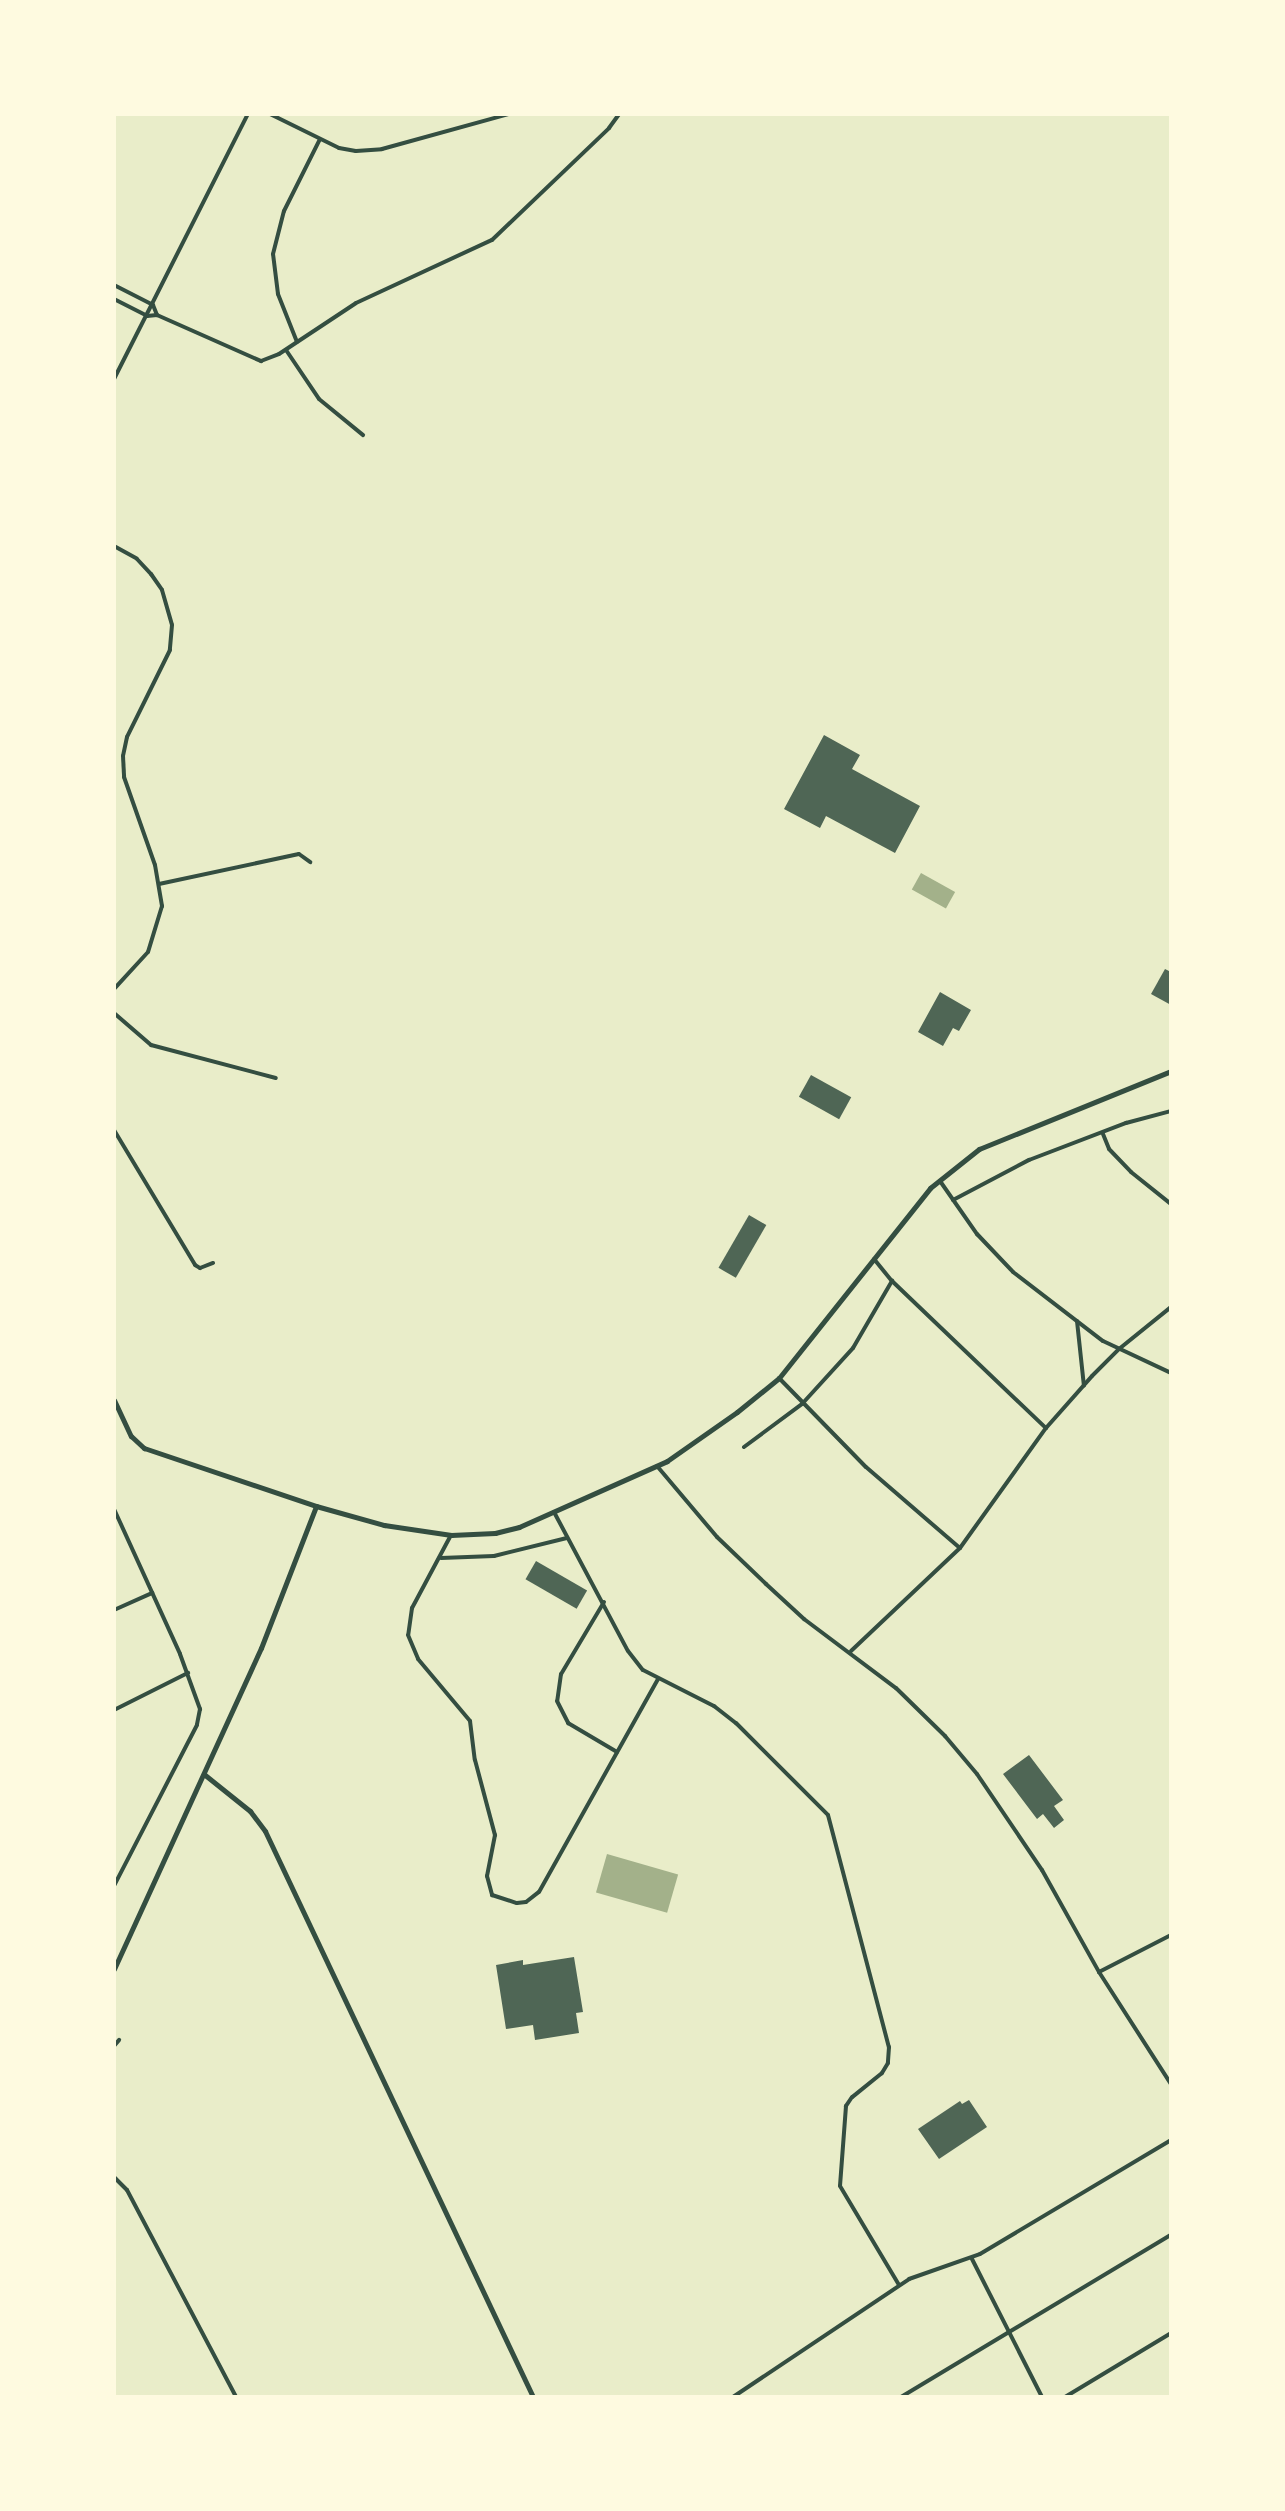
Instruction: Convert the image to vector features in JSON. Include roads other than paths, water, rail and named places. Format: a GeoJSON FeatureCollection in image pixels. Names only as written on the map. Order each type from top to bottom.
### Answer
{"type":"FeatureCollection","features":[{"type":"Feature","properties":{"kind":"street"},"geometry":{"type":"LineString","coordinates":[[114,379],[248,114]]}},
{"type":"Feature","properties":{"kind":"street"},"geometry":{"type":"LineString","coordinates":[[270,114],[339,148],[382,149],[509,114]]}},
{"type":"Feature","properties":{"kind":"street"},"geometry":{"type":"LineString","coordinates":[[114,299],[147,316],[157,315],[261,361],[286,350],[356,303],[473,252],[492,240],[588,149],[619,114]]}},
{"type":"Feature","properties":{"kind":"street"},"geometry":{"type":"LineString","coordinates":[[297,342],[278,294],[273,254],[284,211],[320,139]]}},
{"type":"Feature","properties":{"kind":"street"},"geometry":{"type":"LineString","coordinates":[[114,285],[153,305],[157,315]]}},
{"type":"Feature","properties":{"kind":"street"},"geometry":{"type":"LineString","coordinates":[[286,350],[319,399],[363,435]]}},
{"type":"Feature","properties":{"kind":"street"},"geometry":{"type":"LineString","coordinates":[[114,546],[137,559],[151,574],[162,590],[172,625],[170,650],[127,737],[123,756],[124,777],[159,884],[162,906],[148,952],[114,989]]}},
{"type":"Feature","properties":{"kind":"street"},"geometry":{"type":"LineString","coordinates":[[159,884],[299,854],[310,862]]}},
{"type":"Feature","properties":{"kind":"street"},"geometry":{"type":"LineString","coordinates":[[114,1013],[151,1045],[276,1078]]}},
{"type":"Feature","properties":{"kind":"street"},"geometry":{"type":"LineString","coordinates":[[114,1400],[131,1436],[144,1448],[316,1506],[384,1525],[451,1535],[495,1533],[554,1512],[657,1466],[737,1412],[779,1378],[940,1180],[995,1140],[1171,1071]]}},
{"type":"Feature","properties":{"kind":"street"},"geometry":{"type":"LineString","coordinates":[[953,1200],[1029,1160],[1126,1123],[1171,1111]]}},
{"type":"Feature","properties":{"kind":"street"},"geometry":{"type":"LineString","coordinates":[[114,1130],[195,1265],[200,1268],[213,1263]]}},
{"type":"Feature","properties":{"kind":"street"},"geometry":{"type":"LineString","coordinates":[[1103,1134],[1109,1149],[1131,1172],[1171,1204]]}},
{"type":"Feature","properties":{"kind":"street"},"geometry":{"type":"LineString","coordinates":[[940,1180],[987,1246],[1013,1272],[1119,1349],[1171,1373]]}},
{"type":"Feature","properties":{"kind":"street"},"geometry":{"type":"LineString","coordinates":[[874,1259],[892,1281],[1046,1428]]}},
{"type":"Feature","properties":{"kind":"street"},"geometry":{"type":"LineString","coordinates":[[744,1447],[802,1404],[853,1348],[892,1281]]}},
{"type":"Feature","properties":{"kind":"street"},"geometry":{"type":"LineString","coordinates":[[851,1651],[960,1548],[1046,1428],[1084,1386],[1119,1349],[1171,1307]]}},
{"type":"Feature","properties":{"kind":"street"},"geometry":{"type":"LineString","coordinates":[[1077,1321],[1084,1386]]}},
{"type":"Feature","properties":{"kind":"street"},"geometry":{"type":"LineString","coordinates":[[779,1378],[866,1467],[960,1548]]}},
{"type":"Feature","properties":{"kind":"street"},"geometry":{"type":"LineString","coordinates":[[657,1466],[717,1537],[756,1575],[804,1619],[851,1651],[945,1736],[977,1774],[1042,1870],[1099,1972],[1171,2084]]}},
{"type":"Feature","properties":{"kind":"street"},"geometry":{"type":"LineString","coordinates":[[114,1969],[261,1648],[316,1506]]}},
{"type":"Feature","properties":{"kind":"street"},"geometry":{"type":"LineString","coordinates":[[114,1509],[188,1673],[200,1709],[197,1725],[114,1886]]}},
{"type":"Feature","properties":{"kind":"street"},"geometry":{"type":"LineString","coordinates":[[554,1512],[628,1651],[643,1670],[714,1706],[736,1723],[828,1815],[889,2047],[882,2073],[852,2097],[846,2106],[840,2186],[899,2285]]}},
{"type":"Feature","properties":{"kind":"street"},"geometry":{"type":"LineString","coordinates":[[451,1535],[412,1608],[408,1635],[418,1659],[470,1721],[475,1760],[495,1835],[487,1876],[492,1895],[517,1903],[526,1902],[539,1892],[658,1679]]}},
{"type":"Feature","properties":{"kind":"street"},"geometry":{"type":"LineString","coordinates":[[441,1558],[494,1556],[567,1538]]}},
{"type":"Feature","properties":{"kind":"street"},"geometry":{"type":"LineString","coordinates":[[114,1610],[152,1593]]}},
{"type":"Feature","properties":{"kind":"street"},"geometry":{"type":"LineString","coordinates":[[604,1602],[561,1674],[557,1701],[568,1723],[617,1752]]}},
{"type":"Feature","properties":{"kind":"street"},"geometry":{"type":"LineString","coordinates":[[114,1710],[188,1673]]}},
{"type":"Feature","properties":{"kind":"street"},"geometry":{"type":"LineString","coordinates":[[205,1775],[250,1811],[265,1831],[533,2397]]}},
{"type":"Feature","properties":{"kind":"street"},"geometry":{"type":"LineString","coordinates":[[1099,1972],[1171,1935]]}},
{"type":"Feature","properties":{"kind":"street"},"geometry":{"type":"LineString","coordinates":[[114,2046],[119,2040]]}},
{"type":"Feature","properties":{"kind":"street"},"geometry":{"type":"LineString","coordinates":[[733,2397],[899,2285],[972,2259],[1171,2140]]}},
{"type":"Feature","properties":{"kind":"street"},"geometry":{"type":"LineString","coordinates":[[114,2177],[134,2202],[236,2397]]}},
{"type":"Feature","properties":{"kind":"street"},"geometry":{"type":"LineString","coordinates":[[901,2397],[1171,2235]]}},
{"type":"Feature","properties":{"kind":"street"},"geometry":{"type":"LineString","coordinates":[[972,2259],[1042,2397]]}},
{"type":"Feature","properties":{"kind":"street"},"geometry":{"type":"LineString","coordinates":[[1065,2397],[1171,2333]]}}]}
